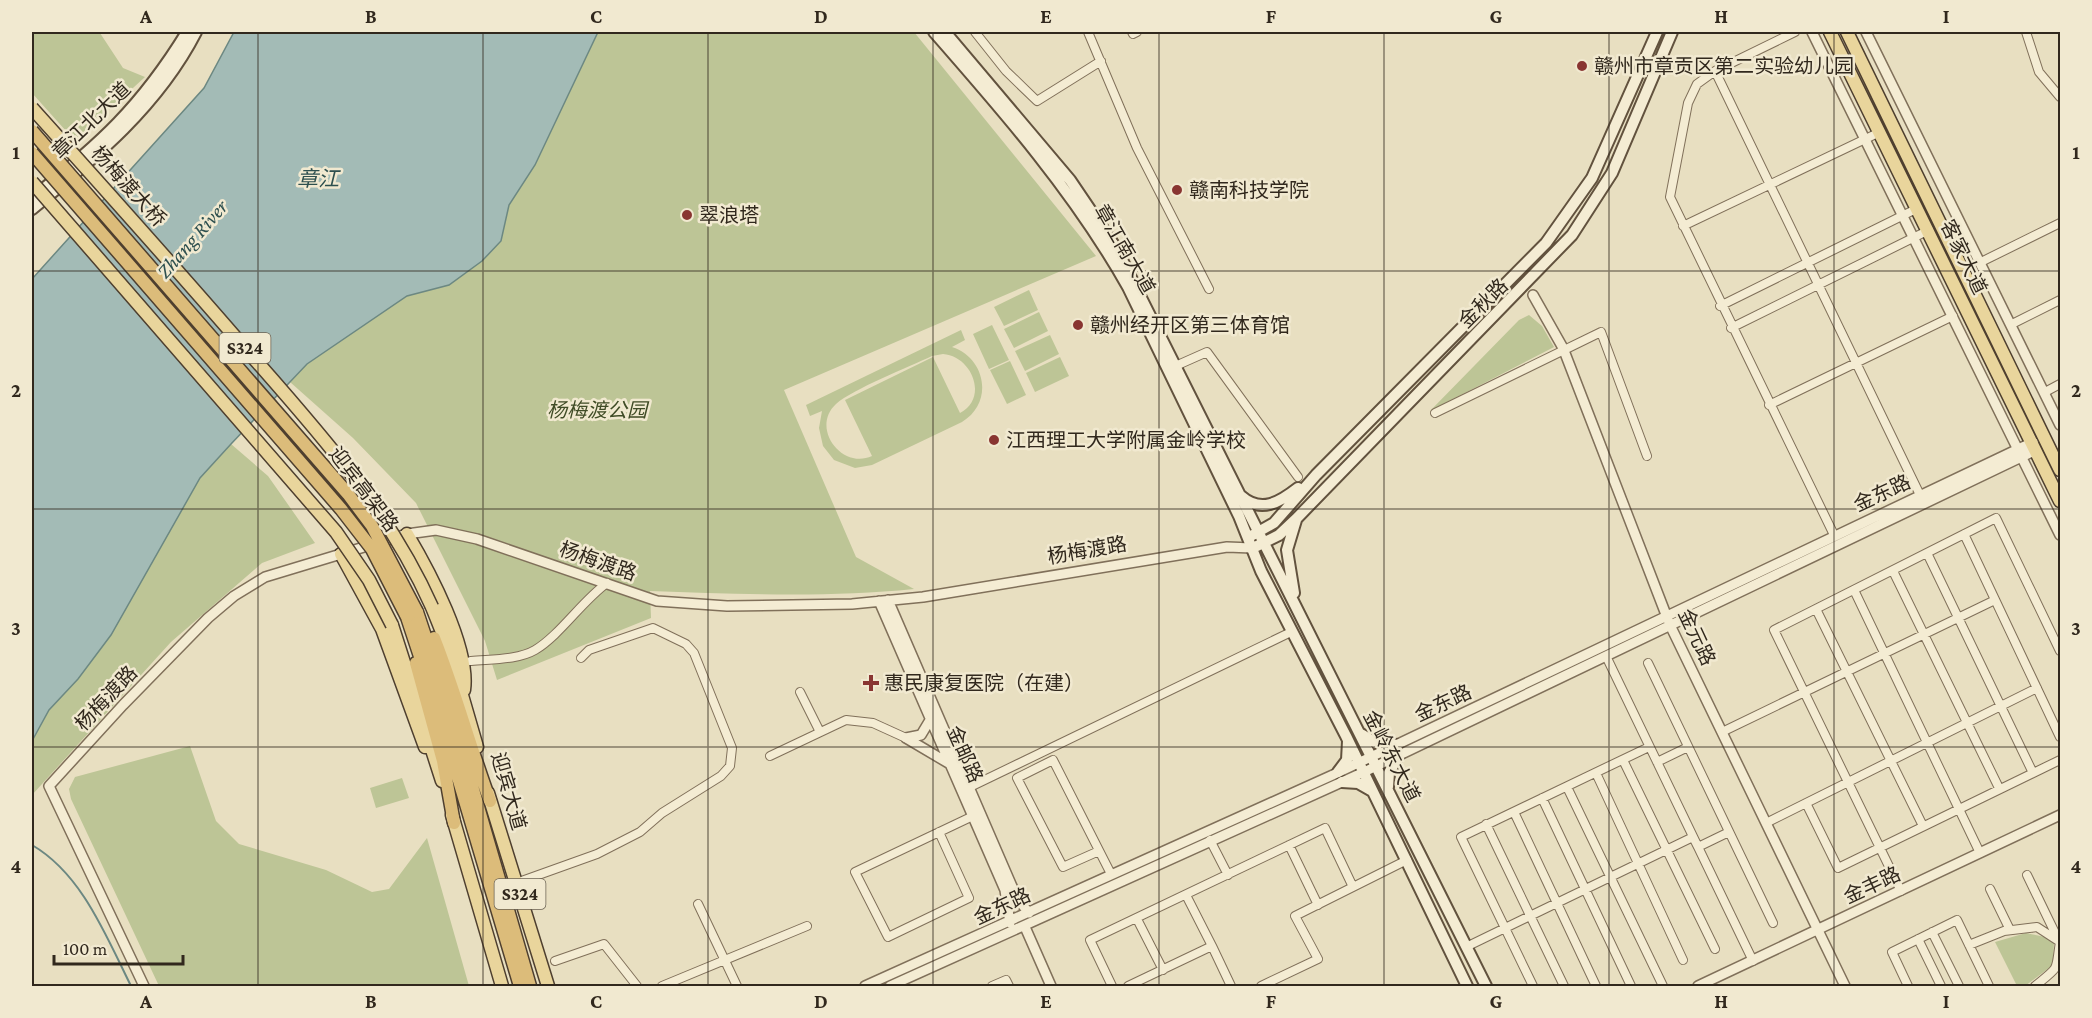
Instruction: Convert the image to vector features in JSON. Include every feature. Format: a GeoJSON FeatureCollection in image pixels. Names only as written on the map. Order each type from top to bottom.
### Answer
{"type":"FeatureCollection","features":[{"type":"Feature","properties":{"kind":"highway","name":"迎宾高架路"},"geometry":{"type":"LineString","coordinates":[[32,131],[336,479],[372,526],[412,615],[447,718],[530,987]]}},
{"type":"Feature","properties":{"kind":"highway","name":"迎宾高架路"},"geometry":{"type":"LineString","coordinates":[[32,153],[359,532],[412,615]]}},
{"type":"Feature","properties":{"kind":"highway"},"geometry":{"type":"LineString","coordinates":[[412,615],[452,682],[470,746],[490,801]]}},
{"type":"Feature","properties":{"kind":"highway"},"geometry":{"type":"LineString","coordinates":[[412,615],[415,658],[443,760],[454,823]]}},
{"type":"Feature","properties":{"kind":"highway","name":"迎宾高架路"},"geometry":{"type":"LineString","coordinates":[[447,718],[520,987]]}},
{"type":"Feature","properties":{"kind":"main road","name":"章江北大道"},"geometry":{"type":"LineString","coordinates":[[32,209],[47,191],[121,122],[153,84],[187,32]]}},
{"type":"Feature","properties":{"kind":"main road","name":"章江北大道"},"geometry":{"type":"LineString","coordinates":[[32,198],[47,191],[95,158],[136,118],[179,62],[196,32]]}},
{"type":"Feature","properties":{"kind":"main road","name":"章江南大道"},"geometry":{"type":"LineString","coordinates":[[934,32],[1092,218]]}},
{"type":"Feature","properties":{"kind":"main road","name":"章江南大道"},"geometry":{"type":"LineString","coordinates":[[945,32],[1038,141],[1092,218],[1240,495],[1255,541]]}},
{"type":"Feature","properties":{"kind":"main road","name":"金秋路"},"geometry":{"type":"LineString","coordinates":[[1255,541],[1316,475],[1520,271],[1560,226],[1599,164],[1657,32]]}},
{"type":"Feature","properties":{"kind":"main road","name":"金秋路"},"geometry":{"type":"LineString","coordinates":[[1255,541],[1279,535],[1296,519],[1572,235],[1612,173],[1672,32]]}},
{"type":"Feature","properties":{"kind":"main road","name":"客家大道"},"geometry":{"type":"LineString","coordinates":[[1830,32],[2061,501]]}},
{"type":"Feature","properties":{"kind":"main road","name":"客家大道"},"geometry":{"type":"LineString","coordinates":[[1847,32],[2061,470]]}},
{"type":"Feature","properties":{"kind":"main road","name":"杨梅渡大桥"},"geometry":{"type":"LineString","coordinates":[[32,108],[90,170],[341,458],[386,521],[412,615]]}},
{"type":"Feature","properties":{"kind":"main road"},"geometry":{"type":"LineString","coordinates":[[32,173],[47,191]]}},
{"type":"Feature","properties":{"kind":"main road","name":"S324"},"geometry":{"type":"LineString","coordinates":[[32,182],[336,532],[369,580],[412,615]]}},
{"type":"Feature","properties":{"kind":"main road","name":"章江南大道"},"geometry":{"type":"LineString","coordinates":[[1172,367],[1255,541]]}},
{"type":"Feature","properties":{"kind":"main road"},"geometry":{"type":"LineString","coordinates":[[1240,495],[1250,503],[1268,505],[1281,501],[1316,475]]}},
{"type":"Feature","properties":{"kind":"main road"},"geometry":{"type":"LineString","coordinates":[[1296,519],[1288,544],[1287,561],[1298,611]]}},
{"type":"Feature","properties":{"kind":"main road"},"geometry":{"type":"LineString","coordinates":[[407,534],[439,596],[457,642],[464,669],[463,697]]}},
{"type":"Feature","properties":{"kind":"main road","name":"金岭东大道"},"geometry":{"type":"LineString","coordinates":[[1255,541],[1298,611],[1486,987]]}},
{"type":"Feature","properties":{"kind":"main road","name":"金岭东大道"},"geometry":{"type":"LineString","coordinates":[[1255,541],[1291,632],[1362,767],[1467,987]]}},
{"type":"Feature","properties":{"kind":"main road"},"geometry":{"type":"LineString","coordinates":[[341,554],[375,612],[389,643],[454,823]]}},
{"type":"Feature","properties":{"kind":"main road","name":"迎宾大道"},"geometry":{"type":"LineString","coordinates":[[412,615],[463,697],[490,801],[548,987]]}},
{"type":"Feature","properties":{"kind":"main road"},"geometry":{"type":"LineString","coordinates":[[1361,734],[1376,743],[1398,750],[1389,773],[1388,788]]}},
{"type":"Feature","properties":{"kind":"main road"},"geometry":{"type":"LineString","coordinates":[[1346,735],[1348,754],[1340,777],[1374,792]]}},
{"type":"Feature","properties":{"kind":"main road","name":"S324"},"geometry":{"type":"LineString","coordinates":[[454,823],[502,987]]}},
{"type":"Feature","properties":{"kind":"street"},"geometry":{"type":"LineString","coordinates":[[975,32],[1006,71],[1037,101],[1101,61]]}},
{"type":"Feature","properties":{"kind":"street"},"geometry":{"type":"LineString","coordinates":[[1088,32],[1137,148],[1209,289]]}},
{"type":"Feature","properties":{"kind":"street"},"geometry":{"type":"LineString","coordinates":[[1132,32],[1133,34],[1137,32]]}},
{"type":"Feature","properties":{"kind":"street"},"geometry":{"type":"LineString","coordinates":[[1795,32],[1715,71],[1697,84],[1688,103],[1670,197],[1720,306],[1834,535]]}},
{"type":"Feature","properties":{"kind":"street"},"geometry":{"type":"LineString","coordinates":[[1812,32],[2061,535]]}},
{"type":"Feature","properties":{"kind":"street"},"geometry":{"type":"LineString","coordinates":[[1866,32],[2061,425]]}},
{"type":"Feature","properties":{"kind":"street"},"geometry":{"type":"LineString","coordinates":[[2026,32],[2040,72],[2061,97]]}},
{"type":"Feature","properties":{"kind":"street"},"geometry":{"type":"LineString","coordinates":[[1715,71],[1920,495]]}},
{"type":"Feature","properties":{"kind":"street"},"geometry":{"type":"LineString","coordinates":[[1683,226],[1880,132]]}},
{"type":"Feature","properties":{"kind":"street"},"geometry":{"type":"LineString","coordinates":[[1720,306],[1918,208]]}},
{"type":"Feature","properties":{"kind":"street"},"geometry":{"type":"LineString","coordinates":[[1982,262],[2061,223]]}},
{"type":"Feature","properties":{"kind":"street"},"geometry":{"type":"LineString","coordinates":[[1731,328],[1929,230]]}},
{"type":"Feature","properties":{"kind":"street","name":"金元路"},"geometry":{"type":"LineString","coordinates":[[1533,295],[1563,348],[1669,621],[1845,987]]}},
{"type":"Feature","properties":{"kind":"street"},"geometry":{"type":"LineString","coordinates":[[2012,324],[2061,300]]}},
{"type":"Feature","properties":{"kind":"street"},"geometry":{"type":"LineString","coordinates":[[1769,405],[1953,316]]}},
{"type":"Feature","properties":{"kind":"street"},"geometry":{"type":"LineString","coordinates":[[1435,413],[1563,348],[1601,332],[1647,456]]}},
{"type":"Feature","properties":{"kind":"street"},"geometry":{"type":"LineString","coordinates":[[1172,367],[1207,352],[1298,477]]}},
{"type":"Feature","properties":{"kind":"street"},"geometry":{"type":"LineString","coordinates":[[2045,392],[2061,384]]}},
{"type":"Feature","properties":{"kind":"street","name":"金东路"},"geometry":{"type":"LineString","coordinates":[[1398,750],[1606,656],[1834,535],[2034,446]]}},
{"type":"Feature","properties":{"kind":"street","name":"金东路"},"geometry":{"type":"LineString","coordinates":[[890,987],[1025,927],[1210,840],[2020,452]]}},
{"type":"Feature","properties":{"kind":"street"},"geometry":{"type":"LineString","coordinates":[[1901,891],[1774,630],[1996,518],[2061,651]]}},
{"type":"Feature","properties":{"kind":"street","name":"杨梅渡路"},"geometry":{"type":"LineString","coordinates":[[144,987],[49,786],[123,705],[234,596],[265,577],[407,534],[436,530],[477,539],[657,601],[727,606],[852,604],[923,597],[1255,541]]}},
{"type":"Feature","properties":{"kind":"street"},"geometry":{"type":"LineString","coordinates":[[1964,534],[2061,737]]}},
{"type":"Feature","properties":{"kind":"street"},"geometry":{"type":"LineString","coordinates":[[1928,553],[2033,772]]}},
{"type":"Feature","properties":{"kind":"street"},"geometry":{"type":"LineString","coordinates":[[1893,571],[1999,788]]}},
{"type":"Feature","properties":{"kind":"street"},"geometry":{"type":"LineString","coordinates":[[471,662],[518,656],[536,649],[607,583]]}},
{"type":"Feature","properties":{"kind":"street"},"geometry":{"type":"LineString","coordinates":[[1854,590],[1980,853]]}},
{"type":"Feature","properties":{"kind":"street"},"geometry":{"type":"LineString","coordinates":[[1722,732],[1995,600]]}},
{"type":"Feature","properties":{"kind":"street","name":"金邮路"},"geometry":{"type":"LineString","coordinates":[[884,601],[930,720],[950,765],[966,789],[973,816],[1005,890],[1010,923]]}},
{"type":"Feature","properties":{"kind":"street","name":"金邮路"},"geometry":{"type":"LineString","coordinates":[[884,601],[966,789],[1017,898],[1029,913]]}},
{"type":"Feature","properties":{"kind":"street"},"geometry":{"type":"LineString","coordinates":[[1816,609],[1923,826]]}},
{"type":"Feature","properties":{"kind":"street"},"geometry":{"type":"LineString","coordinates":[[516,883],[597,854],[640,832],[662,813],[721,776],[730,766],[732,748],[694,653],[686,644],[653,628],[589,650],[581,658]]}},
{"type":"Feature","properties":{"kind":"street"},"geometry":{"type":"LineString","coordinates":[[2051,633],[2061,628]]}},
{"type":"Feature","properties":{"kind":"street"},"geometry":{"type":"LineString","coordinates":[[966,789],[1291,632]]}},
{"type":"Feature","properties":{"kind":"street"},"geometry":{"type":"LineString","coordinates":[[1606,656],[1754,961]]}},
{"type":"Feature","properties":{"kind":"street"},"geometry":{"type":"LineString","coordinates":[[1648,663],[1773,923]]}},
{"type":"Feature","properties":{"kind":"street"},"geometry":{"type":"LineString","coordinates":[[1766,823],[2037,688]]}},
{"type":"Feature","properties":{"kind":"street"},"geometry":{"type":"LineString","coordinates":[[800,692],[820,732]]}},
{"type":"Feature","properties":{"kind":"street"},"geometry":{"type":"LineString","coordinates":[[770,756],[846,720],[873,723],[906,738],[950,765]]}},
{"type":"Feature","properties":{"kind":"street"},"geometry":{"type":"LineString","coordinates":[[906,738],[921,735],[930,720]]}},
{"type":"Feature","properties":{"kind":"street"},"geometry":{"type":"LineString","coordinates":[[1533,987],[1461,837],[1649,747]]}},
{"type":"Feature","properties":{"kind":"street"},"geometry":{"type":"LineString","coordinates":[[1657,762],[1688,747]]}},
{"type":"Feature","properties":{"kind":"street"},"geometry":{"type":"LineString","coordinates":[[1099,850],[1063,867],[1017,777],[1053,760],[1099,850],[1111,874]]}},
{"type":"Feature","properties":{"kind":"street"},"geometry":{"type":"LineString","coordinates":[[1623,760],[1715,949]]}},
{"type":"Feature","properties":{"kind":"street"},"geometry":{"type":"LineString","coordinates":[[1806,803],[1838,868],[1999,788],[2061,760]]}},
{"type":"Feature","properties":{"kind":"street"},"geometry":{"type":"LineString","coordinates":[[1596,773],[1683,960]]}},
{"type":"Feature","properties":{"kind":"street","name":"金东路"},"geometry":{"type":"LineString","coordinates":[[865,987],[1010,923],[1111,874],[1340,777]]}},
{"type":"Feature","properties":{"kind":"street"},"geometry":{"type":"LineString","coordinates":[[1567,786],[1663,986]]}},
{"type":"Feature","properties":{"kind":"street"},"geometry":{"type":"LineString","coordinates":[[1542,798],[1631,987]]}},
{"type":"Feature","properties":{"kind":"street"},"geometry":{"type":"LineString","coordinates":[[1514,812],[1596,987]]}},
{"type":"Feature","properties":{"kind":"street","name":"金丰路"},"geometry":{"type":"LineString","coordinates":[[1698,987],[2061,815]]}},
{"type":"Feature","properties":{"kind":"street"},"geometry":{"type":"LineString","coordinates":[[939,832],[969,898],[888,937],[855,872],[939,832],[973,816]]}},
{"type":"Feature","properties":{"kind":"street"},"geometry":{"type":"LineString","coordinates":[[1486,824],[1564,987]]}},
{"type":"Feature","properties":{"kind":"street"},"geometry":{"type":"LineString","coordinates":[[1112,987],[1090,940],[1325,828],[1353,887]]}},
{"type":"Feature","properties":{"kind":"street"},"geometry":{"type":"LineString","coordinates":[[1698,847],[1729,832]]}},
{"type":"Feature","properties":{"kind":"street"},"geometry":{"type":"LineString","coordinates":[[1466,947],[1693,837]]}},
{"type":"Feature","properties":{"kind":"street"},"geometry":{"type":"LineString","coordinates":[[1210,840],[1227,875]]}},
{"type":"Feature","properties":{"kind":"street"},"geometry":{"type":"LineString","coordinates":[[1289,845],[1318,905]]}},
{"type":"Feature","properties":{"kind":"street"},"geometry":{"type":"LineString","coordinates":[[1261,987],[1318,959],[1295,916],[1407,861]]}},
{"type":"Feature","properties":{"kind":"street"},"geometry":{"type":"LineString","coordinates":[[2027,875],[2060,943],[2060,959],[2056,969],[2036,986]]}},
{"type":"Feature","properties":{"kind":"street"},"geometry":{"type":"LineString","coordinates":[[1990,889],[2010,930]]}},
{"type":"Feature","properties":{"kind":"street"},"geometry":{"type":"LineString","coordinates":[[1186,895],[1231,987]]}},
{"type":"Feature","properties":{"kind":"street"},"geometry":{"type":"LineString","coordinates":[[698,904],[737,987]]}},
{"type":"Feature","properties":{"kind":"street"},"geometry":{"type":"LineString","coordinates":[[1137,918],[1163,970]]}},
{"type":"Feature","properties":{"kind":"street"},"geometry":{"type":"LineString","coordinates":[[1908,987],[1892,952],[1957,920],[1989,987]]}},
{"type":"Feature","properties":{"kind":"street"},"geometry":{"type":"LineString","coordinates":[[662,987],[807,926]]}},
{"type":"Feature","properties":{"kind":"street"},"geometry":{"type":"LineString","coordinates":[[1025,927],[1051,987]]}},
{"type":"Feature","properties":{"kind":"street"},"geometry":{"type":"LineString","coordinates":[[1969,945],[2010,930],[2037,927],[2060,943]]}},
{"type":"Feature","properties":{"kind":"street"},"geometry":{"type":"LineString","coordinates":[[1932,932],[1959,987]]}},
{"type":"Feature","properties":{"kind":"street"},"geometry":{"type":"LineString","coordinates":[[1918,939],[1941,987]]}},
{"type":"Feature","properties":{"kind":"street"},"geometry":{"type":"LineString","coordinates":[[555,961],[604,944],[637,987]]}},
{"type":"Feature","properties":{"kind":"street"},"geometry":{"type":"LineString","coordinates":[[1128,987],[1212,946]]}},
{"type":"Feature","properties":{"kind":"street"},"geometry":{"type":"LineString","coordinates":[[992,987],[1006,980],[1009,987]]}},
{"type":"Feature","properties":{"kind":"green space"},"geometry":{"type":"Polygon","coordinates":[[[36,32],[100,33],[123,68],[145,77],[75,141],[32,93],[32,34],[36,32]]]}},
{"type":"Feature","properties":{"kind":"green space","name":"杨梅渡公园"},"geometry":{"type":"Polygon","coordinates":[[[598,32],[914,32],[1096,256],[784,390],[856,557],[914,589],[815,594],[650,591],[651,618],[497,680],[485,641],[416,503],[353,438],[290,382],[307,364],[407,296],[449,285],[501,241],[509,205],[535,165],[598,32]]]}},
{"type":"Feature","properties":{"kind":"green space"},"geometry":{"type":"Polygon","coordinates":[[[1029,290],[1038,310],[1004,326],[994,307],[1029,290]]]}},
{"type":"Feature","properties":{"kind":"green space"},"geometry":{"type":"Polygon","coordinates":[[[1039,312],[1048,331],[1014,348],[1004,329],[1039,312]]]}},
{"type":"Feature","properties":{"kind":"green space"},"geometry":{"type":"Polygon","coordinates":[[[1529,315],[1542,326],[1554,347],[1430,411],[1519,320],[1529,315]]]}},
{"type":"Feature","properties":{"kind":"green space"},"geometry":{"type":"Polygon","coordinates":[[[992,325],[1009,360],[989,369],[973,334],[992,325]]]}},
{"type":"Feature","properties":{"kind":"green space"},"geometry":{"type":"Polygon","coordinates":[[[961,330],[965,340],[952,347],[964,353],[972,361],[979,371],[982,382],[979,404],[962,422],[872,465],[855,468],[834,460],[823,446],[819,428],[822,411],[810,416],[806,405],[961,330]],[[943,354],[932,356],[844,398],[829,414],[826,424],[833,444],[850,457],[861,459],[872,456],[845,400],[933,357],[960,413],[969,406],[974,398],[975,388],[969,370],[953,356],[943,354]]]}},
{"type":"Feature","properties":{"kind":"green space"},"geometry":{"type":"Polygon","coordinates":[[[1050,335],[1059,354],[1025,371],[1015,351],[1050,335]]]}},
{"type":"Feature","properties":{"kind":"green space"},"geometry":{"type":"Polygon","coordinates":[[[1060,357],[1069,376],[1035,392],[1026,373],[1060,357]]]}},
{"type":"Feature","properties":{"kind":"green space"},"geometry":{"type":"Polygon","coordinates":[[[1010,361],[1026,395],[1007,404],[990,370],[1010,361]]]}},
{"type":"Feature","properties":{"kind":"green space"},"geometry":{"type":"Polygon","coordinates":[[[231,444],[268,476],[315,543],[262,563],[171,642],[32,795],[32,741],[49,710],[78,679],[200,478],[231,444]]]}},
{"type":"Feature","properties":{"kind":"green space"},"geometry":{"type":"Polygon","coordinates":[[[190,746],[216,821],[239,844],[326,870],[372,892],[389,889],[427,838],[469,986],[159,986],[71,799],[69,789],[75,777],[190,746]]]}},
{"type":"Feature","properties":{"kind":"green space"},"geometry":{"type":"Polygon","coordinates":[[[402,778],[409,798],[376,808],[370,788],[402,778]]]}},
{"type":"Feature","properties":{"kind":"green space"},"geometry":{"type":"Polygon","coordinates":[[[2026,933],[2045,937],[2054,943],[2053,965],[2025,986],[2017,986],[1995,942],[2026,933]]]}},
{"type":"Feature","properties":{"kind":"water","name":"章江"},"geometry":{"type":"Polygon","coordinates":[[[234,32],[598,32],[535,165],[509,205],[501,241],[482,261],[449,285],[407,296],[307,364],[231,444],[200,478],[111,635],[78,679],[49,710],[32,741],[32,279],[204,88],[234,32]]]}},
{"type":"Feature","properties":{"kind":"waterway"},"geometry":{"type":"LineString","coordinates":[[32,845],[50,857],[79,889],[102,927],[131,986]]}},
{"type":"Feature","properties":{"kind":"place","name":"赣州市章贡区第二实验幼儿园"},"geometry":{"type":"Point","coordinates":[1582,66]}},
{"type":"Feature","properties":{"kind":"place","name":"赣南科技学院"},"geometry":{"type":"Point","coordinates":[1177,190]}},
{"type":"Feature","properties":{"kind":"place","name":"翠浪塔"},"geometry":{"type":"Point","coordinates":[687,215]}},
{"type":"Feature","properties":{"kind":"place","name":"赣州经开区第三体育馆"},"geometry":{"type":"Point","coordinates":[1078,325]}},
{"type":"Feature","properties":{"kind":"place","name":"江西理工大学附属金岭学校"},"geometry":{"type":"Point","coordinates":[994,440]}},
{"type":"Feature","properties":{"kind":"place","name":"惠民康复医院（在建）"},"geometry":{"type":"Point","coordinates":[871,683]}},
{"type":"Feature","properties":{"kind":"water label","name":"Zhang River"},"geometry":{"type":"Point","coordinates":[192,239]}}]}
